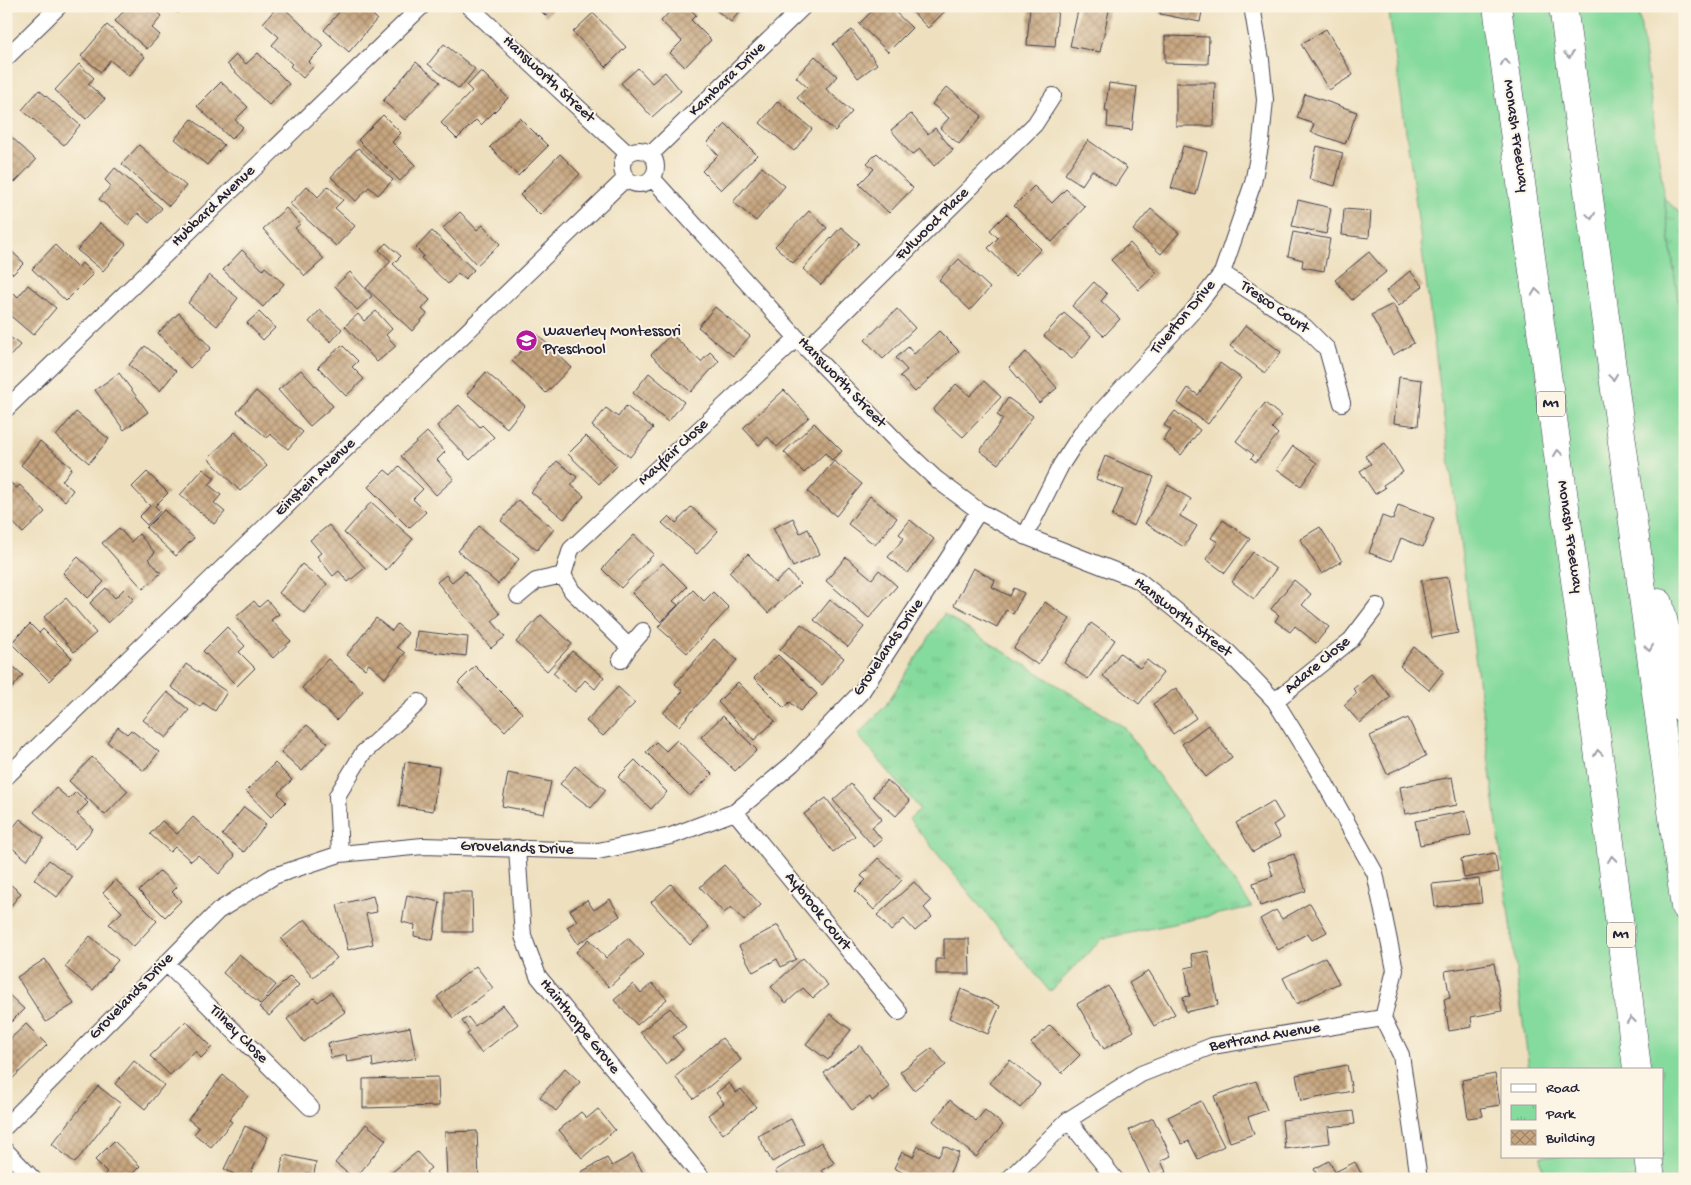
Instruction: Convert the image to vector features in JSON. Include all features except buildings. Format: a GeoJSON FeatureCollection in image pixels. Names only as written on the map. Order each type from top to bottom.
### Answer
{"type":"FeatureCollection","features":[{"type":"Feature","properties":{"kind":"highway","name":"Monash Freeway"},"geometry":{"type":"LineString","coordinates":[[1497,6],[1605,801],[1637,1068]]}},
{"type":"Feature","properties":{"kind":"highway"},"geometry":{"type":"LineString","coordinates":[[1563,6],[1685,907]]}},
{"type":"Feature","properties":{"kind":"highway"},"geometry":{"type":"LineString","coordinates":[[1624,461],[1685,710]]}},
{"type":"Feature","properties":{"kind":"highway"},"geometry":{"type":"LineString","coordinates":[[1648,1158],[1650,1179]]}},
{"type":"Feature","properties":{"kind":"street"},"geometry":{"type":"LineString","coordinates":[[6,58],[59,6]]}},
{"type":"Feature","properties":{"kind":"street","name":"Hubbard Avenue"},"geometry":{"type":"LineString","coordinates":[[6,408],[422,6]]}},
{"type":"Feature","properties":{"kind":"street","name":"Hansworth Street"},"geometry":{"type":"LineString","coordinates":[[469,6],[627,153]]}},
{"type":"Feature","properties":{"kind":"street","name":"Kambara Drive"},"geometry":{"type":"LineString","coordinates":[[652,154],[804,6]]}},
{"type":"Feature","properties":{"kind":"street","name":"Tiverton Drive"},"geometry":{"type":"LineString","coordinates":[[1025,536],[1061,465],[1083,430],[1193,311],[1222,273],[1253,183],[1261,141],[1265,100],[1261,60],[1252,6]]}},
{"type":"Feature","properties":{"kind":"street","name":"Fulwood Place"},"geometry":{"type":"LineString","coordinates":[[802,343],[1035,124],[1053,96]]}},
{"type":"Feature","properties":{"kind":"street"},"geometry":{"type":"LineString","coordinates":[[639,149],[652,154],[656,171],[648,182],[636,184],[626,178],[621,167],[627,153],[639,149]]}},
{"type":"Feature","properties":{"kind":"street","name":"Einstein Avenue"},"geometry":{"type":"LineString","coordinates":[[6,777],[626,178]]}},
{"type":"Feature","properties":{"kind":"street","name":"Hansworth Street"},"geometry":{"type":"LineString","coordinates":[[652,178],[802,343],[905,450],[936,479],[979,510],[1025,536],[1138,580],[1229,653],[1275,701],[1317,770],[1375,873],[1395,970],[1383,1018]]}},
{"type":"Feature","properties":{"kind":"street","name":"Tresco Court"},"geometry":{"type":"LineString","coordinates":[[1222,273],[1305,327],[1327,349],[1342,403]]}},
{"type":"Feature","properties":{"kind":"street","name":"Mayfair Close"},"geometry":{"type":"LineString","coordinates":[[564,575],[571,548],[802,343]]}},
{"type":"Feature","properties":{"kind":"street","name":"Grovelands Drive"},"geometry":{"type":"LineString","coordinates":[[6,1126],[218,911],[274,876],[340,854],[423,846],[598,851],[671,836],[735,812],[792,764],[862,691],[979,510]]}},
{"type":"Feature","properties":{"kind":"street"},"geometry":{"type":"LineString","coordinates":[[518,596],[536,581],[564,575],[572,591],[625,653],[643,631]]}},
{"type":"Feature","properties":{"kind":"street","name":"Adare Close"},"geometry":{"type":"LineString","coordinates":[[1275,701],[1351,640],[1377,606]]}},
{"type":"Feature","properties":{"kind":"street"},"geometry":{"type":"LineString","coordinates":[[340,854],[337,796],[363,753],[418,702]]}},
{"type":"Feature","properties":{"kind":"street","name":"Aybrook Court"},"geometry":{"type":"LineString","coordinates":[[735,812],[899,1012]]}},
{"type":"Feature","properties":{"kind":"street","name":"Hainthorpe Grove"},"geometry":{"type":"LineString","coordinates":[[516,848],[523,936],[538,976],[703,1179]]}},
{"type":"Feature","properties":{"kind":"street","name":"Tilney Close"},"geometry":{"type":"LineString","coordinates":[[166,963],[310,1107]]}},
{"type":"Feature","properties":{"kind":"street"},"geometry":{"type":"LineString","coordinates":[[1383,1018],[1401,1055],[1419,1179]]}},
{"type":"Feature","properties":{"kind":"street","name":"Bertrand Avenue"},"geometry":{"type":"LineString","coordinates":[[1009,1179],[1068,1120],[1141,1074],[1212,1046],[1383,1018]]}},
{"type":"Feature","properties":{"kind":"street"},"geometry":{"type":"LineString","coordinates":[[1068,1120],[1115,1179]]}},
{"type":"Feature","properties":{"kind":"street"},"geometry":{"type":"LineString","coordinates":[[6,1151],[33,1179]]}},
{"type":"Feature","properties":{"kind":"green space"},"geometry":{"type":"Polygon","coordinates":[[[1388,6],[1638,6],[1685,349],[1685,1179],[1544,1179],[1541,1158],[1664,1158],[1664,1068],[1529,1068],[1411,166],[1388,6]]]}},
{"type":"Feature","properties":{"kind":"green space"},"geometry":{"type":"Polygon","coordinates":[[[1664,198],[1685,218],[1685,349],[1664,198]]]}},
{"type":"Feature","properties":{"kind":"green space"},"geometry":{"type":"Polygon","coordinates":[[[944,614],[1124,727],[1252,907],[1102,939],[1050,992],[909,819],[920,809],[858,735],[886,705],[944,614]]]}},
{"type":"Feature","properties":{"kind":"place","name":"Waverley Montessori Preschool"},"geometry":{"type":"Point","coordinates":[527,341]}}]}
